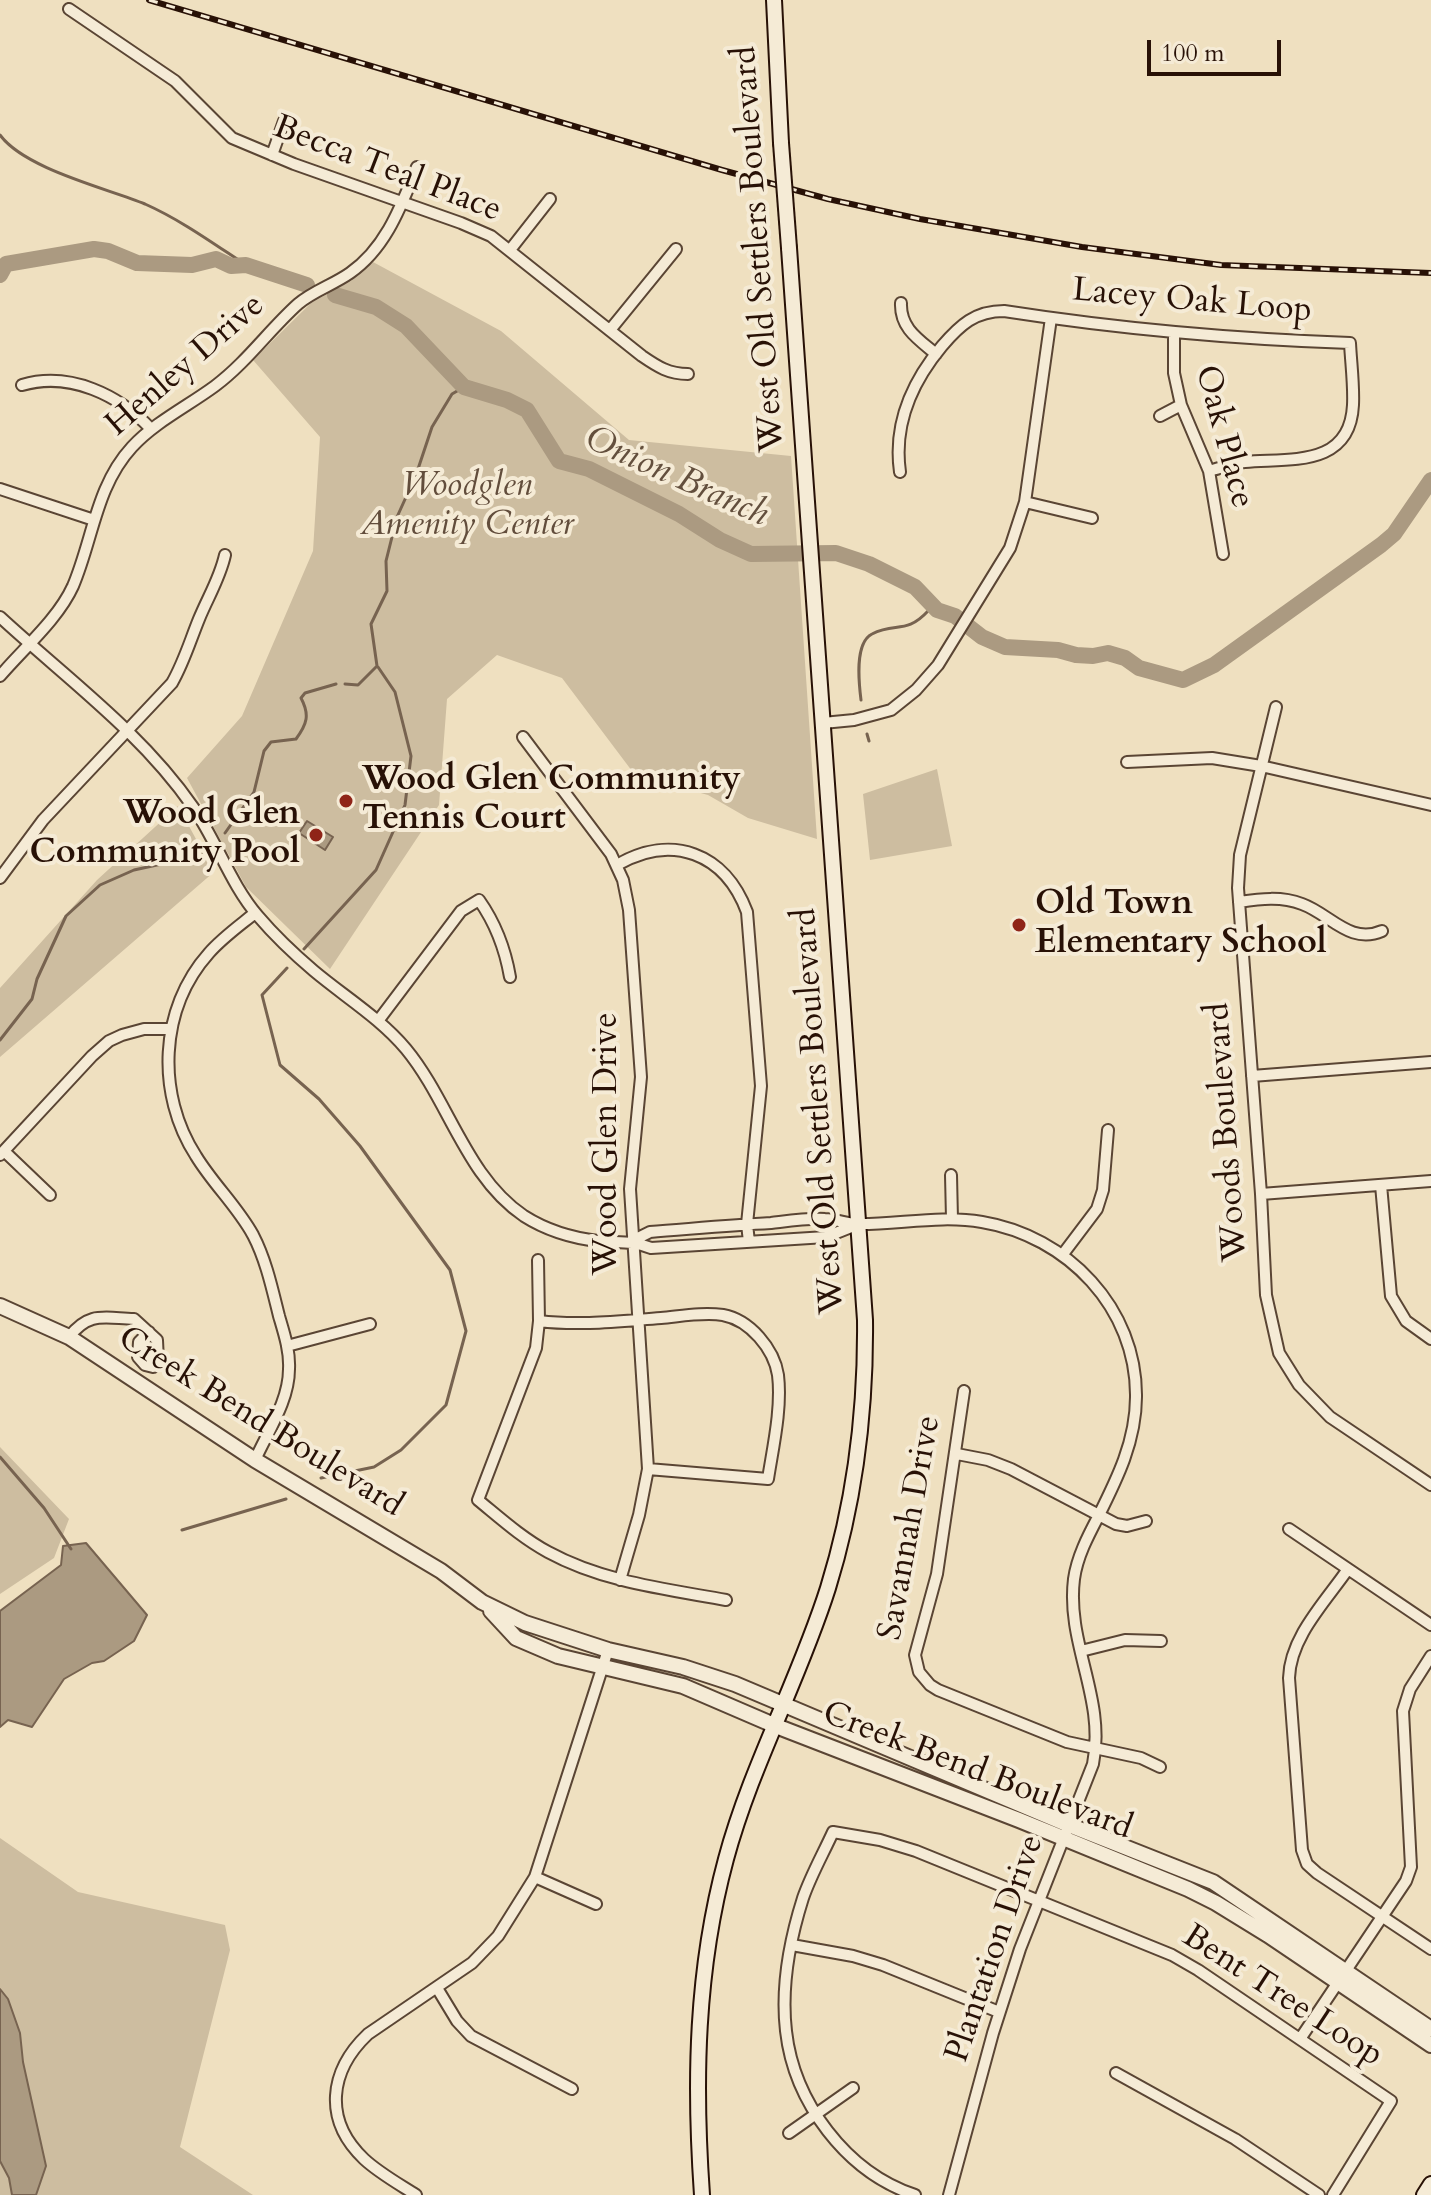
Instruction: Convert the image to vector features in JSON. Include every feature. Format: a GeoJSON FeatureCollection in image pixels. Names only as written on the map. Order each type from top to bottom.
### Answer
{"type":"FeatureCollection","features":[{"type":"Feature","properties":{"kind":"street","name":"West Old Settlers Boulevard"},"geometry":{"type":"LineString","coordinates":[[702,2195],[696,2078],[699,2011],[709,1933],[739,1816],[831,1577],[851,1495],[864,1400],[865,1333],[781,143],[774,0]]}},
{"type":"Feature","properties":{"kind":"street","name":"Becca Teal Place"},"geometry":{"type":"LineString","coordinates":[[69,9],[175,81],[232,138],[491,236],[664,370],[688,374]]}},
{"type":"Feature","properties":{"kind":"street"},"geometry":{"type":"LineString","coordinates":[[272,155],[284,121]]}},
{"type":"Feature","properties":{"kind":"street","name":"Henley Drive"},"geometry":{"type":"LineString","coordinates":[[0,676],[63,602],[72,587],[94,520],[111,476],[120,462],[151,429],[226,378],[299,303],[349,274],[368,259],[383,240],[417,167]]}},
{"type":"Feature","properties":{"kind":"street"},"geometry":{"type":"LineString","coordinates":[[510,250],[550,199]]}},
{"type":"Feature","properties":{"kind":"street"},"geometry":{"type":"LineString","coordinates":[[610,330],[676,249]]}},
{"type":"Feature","properties":{"kind":"street"},"geometry":{"type":"LineString","coordinates":[[901,303],[907,327],[936,354]]}},
{"type":"Feature","properties":{"kind":"street","name":"Lacey Oak Loop"},"geometry":{"type":"LineString","coordinates":[[900,472],[898,450],[906,403],[920,374],[961,325],[981,313],[1004,311],[1174,333],[1350,343],[1353,408],[1347,429],[1333,447],[1313,458],[1242,462],[1209,471]]}},
{"type":"Feature","properties":{"kind":"street"},"geometry":{"type":"LineString","coordinates":[[823,723],[854,720],[891,710],[916,690],[938,665],[1010,548],[1025,502],[1051,318]]}},
{"type":"Feature","properties":{"kind":"street","name":"Oak Place"},"geometry":{"type":"LineString","coordinates":[[1174,333],[1174,373],[1181,405],[1209,471],[1223,554]]}},
{"type":"Feature","properties":{"kind":"street"},"geometry":{"type":"LineString","coordinates":[[22,385],[40,380],[93,389],[132,409],[151,429]]}},
{"type":"Feature","properties":{"kind":"street"},"geometry":{"type":"LineString","coordinates":[[1160,416],[1181,405]]}},
{"type":"Feature","properties":{"kind":"street"},"geometry":{"type":"LineString","coordinates":[[0,489],[94,520]]}},
{"type":"Feature","properties":{"kind":"street"},"geometry":{"type":"LineString","coordinates":[[1025,502],[1092,518]]}},
{"type":"Feature","properties":{"kind":"street"},"geometry":{"type":"LineString","coordinates":[[0,878],[43,820],[172,683],[184,663],[199,618],[220,577],[225,555]]}},
{"type":"Feature","properties":{"kind":"street","name":"Plantation Drive"},"geometry":{"type":"LineString","coordinates":[[0,617],[128,730],[193,808],[255,913],[314,971],[378,1021],[416,1061],[479,1168],[508,1204],[534,1222],[570,1236],[601,1241],[632,1241],[651,1248],[826,1237],[858,1225]]}},
{"type":"Feature","properties":{"kind":"street","name":"Woods Boulevard"},"geometry":{"type":"LineString","coordinates":[[1276,707],[1240,855],[1239,902],[1266,1295],[1279,1353],[1299,1385],[1330,1417],[1431,1485]]}},
{"type":"Feature","properties":{"kind":"street","name":"Wood Glen Drive"},"geometry":{"type":"LineString","coordinates":[[523,737],[617,865],[627,893],[629,910],[641,1077],[630,1189],[648,1469],[639,1515],[620,1580]]}},
{"type":"Feature","properties":{"kind":"street"},"geometry":{"type":"LineString","coordinates":[[1127,762],[1212,758],[1261,766],[1431,805]]}},
{"type":"Feature","properties":{"kind":"street"},"geometry":{"type":"LineString","coordinates":[[617,865],[630,858],[662,850],[695,854],[729,876],[747,912],[761,1086],[747,1224],[749,1242]]}},
{"type":"Feature","properties":{"kind":"street"},"geometry":{"type":"LineString","coordinates":[[1239,902],[1269,898],[1290,900],[1315,910],[1353,934],[1365,936],[1382,931]]}},
{"type":"Feature","properties":{"kind":"street"},"geometry":{"type":"LineString","coordinates":[[378,1021],[461,911],[479,900],[505,948],[510,977]]}},
{"type":"Feature","properties":{"kind":"street"},"geometry":{"type":"LineString","coordinates":[[255,913],[220,941],[199,965],[182,993],[171,1029],[168,1067],[175,1113],[195,1156],[246,1223],[260,1250],[287,1346],[288,1385],[284,1400],[255,1460]]}},
{"type":"Feature","properties":{"kind":"street"},"geometry":{"type":"LineString","coordinates":[[50,1195],[2,1153],[109,1041],[144,1029],[171,1029]]}},
{"type":"Feature","properties":{"kind":"street"},"geometry":{"type":"LineString","coordinates":[[1252,1076],[1431,1062]]}},
{"type":"Feature","properties":{"kind":"street"},"geometry":{"type":"LineString","coordinates":[[1063,1254],[1097,1209],[1103,1190],[1108,1130]]}},
{"type":"Feature","properties":{"kind":"street"},"geometry":{"type":"LineString","coordinates":[[951,1175],[952,1219]]}},
{"type":"Feature","properties":{"kind":"street"},"geometry":{"type":"LineString","coordinates":[[1261,1194],[1431,1181]]}},
{"type":"Feature","properties":{"kind":"street"},"geometry":{"type":"LineString","coordinates":[[1381,1185],[1391,1296],[1406,1321],[1431,1339]]}},
{"type":"Feature","properties":{"kind":"street","name":"Plantation Drive"},"geometry":{"type":"LineString","coordinates":[[632,1241],[650,1232],[825,1219],[858,1225],[952,1219],[982,1222],[1015,1231],[1063,1254],[1106,1298],[1120,1324],[1134,1367],[1136,1397],[1131,1441],[1116,1482],[1084,1548],[1075,1577],[1074,1618],[1096,1711],[1096,1749],[1089,1778],[1038,1900],[999,2012],[949,2195]]}},
{"type":"Feature","properties":{"kind":"street"},"geometry":{"type":"LineString","coordinates":[[538,1260],[536,1348],[478,1500],[546,1551],[590,1571],[620,1580],[726,1600]]}},
{"type":"Feature","properties":{"kind":"street","name":"Creek Bend Boulevard"},"geometry":{"type":"LineString","coordinates":[[0,1306],[69,1337],[255,1460],[441,1571],[482,1602],[516,1638],[558,1656],[602,1669],[683,1686],[776,1726],[1213,1882],[1431,2045]]}},
{"type":"Feature","properties":{"kind":"street"},"geometry":{"type":"LineString","coordinates":[[539,1321],[585,1323],[701,1314],[732,1318],[753,1331],[773,1354],[778,1376],[768,1479],[648,1469]]}},
{"type":"Feature","properties":{"kind":"street"},"geometry":{"type":"LineString","coordinates":[[69,1337],[80,1323],[91,1318],[134,1319],[149,1332]]}},
{"type":"Feature","properties":{"kind":"street"},"geometry":{"type":"LineString","coordinates":[[287,1346],[370,1324]]}},
{"type":"Feature","properties":{"kind":"street","name":"Savannah Drive"},"geometry":{"type":"LineString","coordinates":[[964,1391],[937,1574],[915,1655],[919,1672],[938,1690],[1067,1742],[1141,1758],[1160,1767]]}},
{"type":"Feature","properties":{"kind":"street"},"geometry":{"type":"LineString","coordinates":[[957,1454],[988,1460],[1011,1469],[1121,1525],[1146,1521]]}},
{"type":"Feature","properties":{"kind":"street"},"geometry":{"type":"LineString","coordinates":[[1289,1529],[1431,1625]]}},
{"type":"Feature","properties":{"kind":"street"},"geometry":{"type":"LineString","coordinates":[[1348,1569],[1298,1642],[1291,1659],[1289,1678],[1301,1845],[1307,1864],[1317,1873],[1431,1949]]}},
{"type":"Feature","properties":{"kind":"street","name":"Creek Bend Boulevard"},"geometry":{"type":"LineString","coordinates":[[482,1602],[525,1623],[608,1650],[683,1667],[735,1684],[1066,1831]]}},
{"type":"Feature","properties":{"kind":"street"},"geometry":{"type":"LineString","coordinates":[[1081,1651],[1110,1642],[1140,1639],[1161,1641]]}},
{"type":"Feature","properties":{"kind":"street"},"geometry":{"type":"LineString","coordinates":[[416,2195],[372,2166],[351,2146],[340,2123],[335,2091],[344,2063],[354,2047],[368,2034],[472,1963],[498,1936],[535,1877],[608,1650]]}},
{"type":"Feature","properties":{"kind":"street"},"geometry":{"type":"LineString","coordinates":[[1300,2039],[1406,1881],[1411,1867],[1403,1711],[1410,1689],[1431,1656]]}},
{"type":"Feature","properties":{"kind":"street","name":"Bent Tree Loop"},"geometry":{"type":"LineString","coordinates":[[792,1945],[808,1886],[833,1832],[902,1846],[1185,1962],[1391,2101],[1333,2195]]}},
{"type":"Feature","properties":{"kind":"street"},"geometry":{"type":"LineString","coordinates":[[535,1877],[596,1904]]}},
{"type":"Feature","properties":{"kind":"street"},"geometry":{"type":"LineString","coordinates":[[915,2195],[867,2170],[839,2144],[815,2114],[797,2075],[786,2032],[786,1985],[792,1945],[883,1965],[999,2012]]}},
{"type":"Feature","properties":{"kind":"street","name":"Creek Bend Boulevard"},"geometry":{"type":"LineString","coordinates":[[1341,1977],[1431,2029]]}},
{"type":"Feature","properties":{"kind":"street"},"geometry":{"type":"LineString","coordinates":[[437,1988],[457,2021],[471,2036],[572,2089]]}},
{"type":"Feature","properties":{"kind":"street"},"geometry":{"type":"LineString","coordinates":[[1116,2073],[1235,2139],[1319,2195]]}},
{"type":"Feature","properties":{"kind":"street"},"geometry":{"type":"LineString","coordinates":[[789,2133],[853,2088]]}},
{"type":"Feature","properties":{"kind":"street"},"geometry":{"type":"LineString","coordinates":[[1424,2195],[1431,2184]]}},
{"type":"Feature","properties":{"kind":"green space","name":"Woodglen Amenity Center"},"geometry":{"type":"Polygon","coordinates":[[[373,262],[501,331],[629,440],[791,456],[817,839],[748,818],[708,795],[635,775],[562,678],[497,655],[447,699],[439,805],[330,969],[246,887],[187,778],[242,716],[313,551],[320,437],[253,360],[311,303],[351,281],[373,262]]]}},
{"type":"Feature","properties":{"kind":"green space"},"geometry":{"type":"Polygon","coordinates":[[[937,769],[952,846],[870,860],[863,794],[937,769]]]}},
{"type":"Feature","properties":{"kind":"green space"},"geometry":{"type":"Polygon","coordinates":[[[178,806],[214,872],[0,1057],[0,988],[97,880],[178,806]]]}},
{"type":"Feature","properties":{"kind":"green space"},"geometry":{"type":"Polygon","coordinates":[[[0,1447],[69,1519],[54,1558],[0,1594],[0,1447]]]}},
{"type":"Feature","properties":{"kind":"green space"},"geometry":{"type":"Polygon","coordinates":[[[0,1838],[78,1892],[225,1925],[230,1950],[180,2147],[253,2195],[0,2195],[0,1838]]]}},
{"type":"Feature","properties":{"kind":"shaded area","name":"Wood Glen Community Pool"},"geometry":{"type":"Polygon","coordinates":[[[307,821],[333,837],[325,850],[299,833],[307,821]]]}},
{"type":"Feature","properties":{"kind":"shaded area"},"geometry":{"type":"Polygon","coordinates":[[[86,1543],[147,1615],[134,1641],[104,1661],[92,1663],[64,1679],[32,1727],[8,1720],[0,1727],[0,1611],[61,1565],[63,1546],[86,1543]]]}},
{"type":"Feature","properties":{"kind":"shaded area"},"geometry":{"type":"Polygon","coordinates":[[[0,1989],[8,1999],[20,2033],[23,2062],[46,2166],[36,2195],[12,2195],[9,2178],[0,2161],[0,1989]]]}},
{"type":"Feature","properties":{"kind":"waterway"},"geometry":{"type":"LineString","coordinates":[[0,135],[12,147],[47,168],[158,210],[246,265]]}},
{"type":"Feature","properties":{"kind":"waterway","name":"Onion Branch"},"geometry":{"type":"LineString","coordinates":[[0,275],[6,264],[94,249],[108,251],[137,263],[192,265],[216,259],[231,266],[246,265],[307,285]]}},
{"type":"Feature","properties":{"kind":"waterway","name":"Onion Branch"},"geometry":{"type":"LineString","coordinates":[[335,295],[376,307],[406,326],[464,387],[507,400],[527,410],[559,461],[589,469],[679,514],[720,540],[751,554],[836,553],[869,564],[915,587],[937,610],[955,616],[982,637],[1005,647],[1058,650],[1093,656],[1108,653],[1125,658],[1139,668],[1183,680],[1214,665],[1381,545],[1394,534],[1431,480]]}},
{"type":"Feature","properties":{"kind":"waterway"},"geometry":{"type":"LineString","coordinates":[[345,684],[358,685],[377,666],[371,624],[387,591],[386,561],[397,517],[416,475],[432,427],[452,394],[464,387]]}},
{"type":"Feature","properties":{"kind":"waterway"},"geometry":{"type":"LineString","coordinates":[[861,700],[859,664],[866,639],[880,630],[907,626],[929,610],[937,610]]}},
{"type":"Feature","properties":{"kind":"waterway"},"geometry":{"type":"LineString","coordinates":[[304,949],[376,870],[405,805],[411,756],[395,692],[378,667]]}},
{"type":"Feature","properties":{"kind":"waterway"},"geometry":{"type":"LineString","coordinates":[[225,833],[254,792],[264,751],[271,742],[296,739],[303,729],[306,709],[301,698],[305,693],[336,684]]}},
{"type":"Feature","properties":{"kind":"waterway"},"geometry":{"type":"LineString","coordinates":[[867,734],[869,741]]}},
{"type":"Feature","properties":{"kind":"waterway"},"geometry":{"type":"LineString","coordinates":[[0,1040],[32,999],[37,979],[66,916],[100,885],[134,870],[203,855]]}},
{"type":"Feature","properties":{"kind":"waterway"},"geometry":{"type":"LineString","coordinates":[[287,968],[262,995],[280,1065],[319,1099],[360,1146],[450,1270],[466,1331],[446,1405],[401,1450],[374,1467],[321,1478]]}},
{"type":"Feature","properties":{"kind":"waterway"},"geometry":{"type":"LineString","coordinates":[[0,1457],[44,1508],[71,1549]]}},
{"type":"Feature","properties":{"kind":"waterway"},"geometry":{"type":"LineString","coordinates":[[182,1530],[286,1499]]}},
{"type":"Feature","properties":{"kind":"railway"},"geometry":{"type":"LineString","coordinates":[[149,0],[722,170],[828,199],[920,219],[1082,247],[1221,265],[1431,273]]}},
{"type":"Feature","properties":{"kind":"place","name":"Wood Glen Community Tennis Court"},"geometry":{"type":"Point","coordinates":[346,801]}},
{"type":"Feature","properties":{"kind":"place","name":"Wood Glen Community Pool"},"geometry":{"type":"Point","coordinates":[316,835]}},
{"type":"Feature","properties":{"kind":"place","name":"Old Town Elementary School"},"geometry":{"type":"Point","coordinates":[1019,925]}}]}
